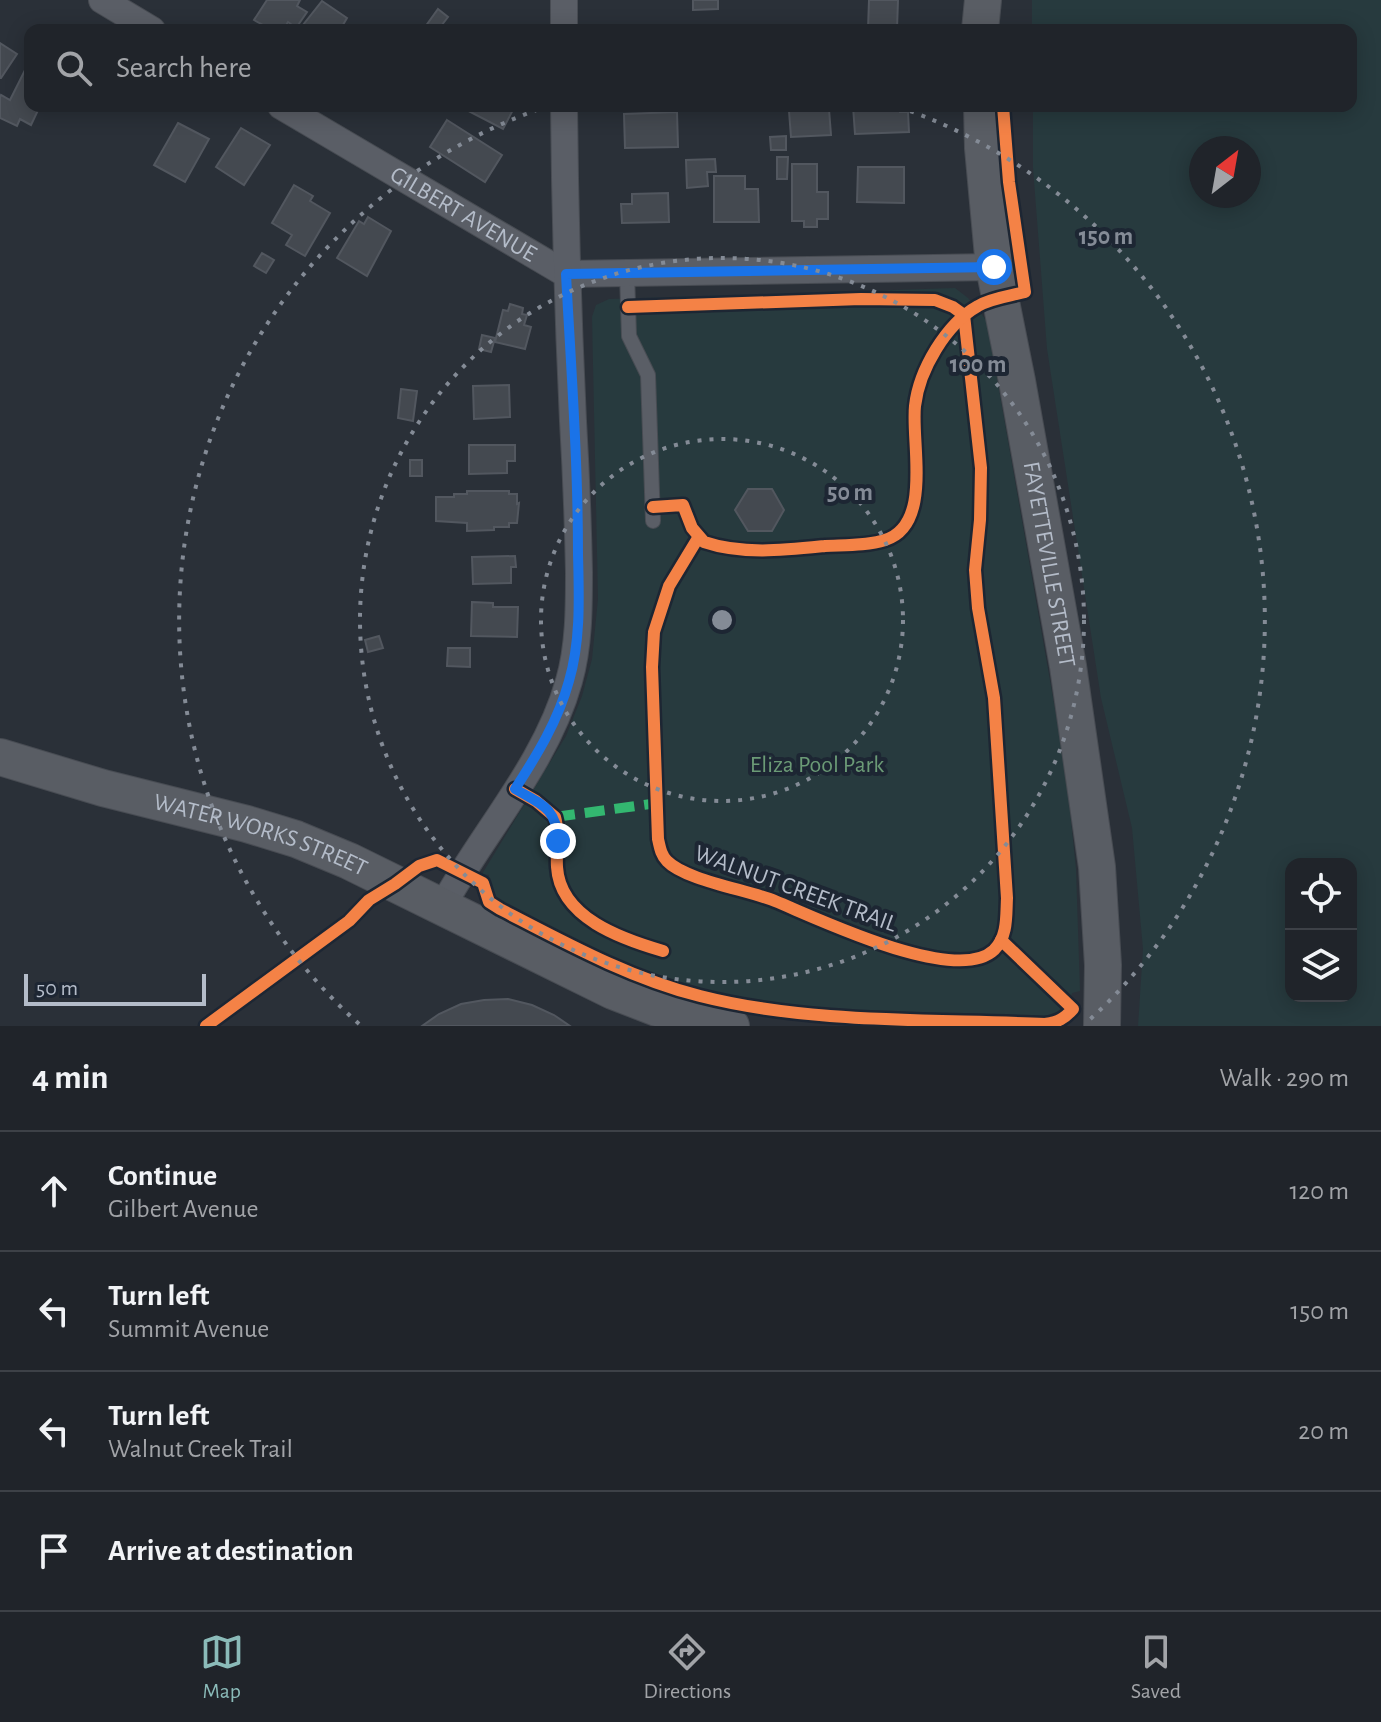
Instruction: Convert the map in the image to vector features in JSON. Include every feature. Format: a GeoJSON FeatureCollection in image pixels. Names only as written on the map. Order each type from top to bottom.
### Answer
{"type":"FeatureCollection","features":[{"type":"Feature","properties":{"kind":"street"},"geometry":{"type":"LineString","coordinates":[[102,0],[142,24]]}},
{"type":"Feature","properties":{"kind":"street"},"geometry":{"type":"LineString","coordinates":[[564,0],[564,24]]}},
{"type":"Feature","properties":{"kind":"street"},"geometry":{"type":"LineString","coordinates":[[981,24],[983,0]]}},
{"type":"Feature","properties":{"kind":"street","name":"GILBERT AVENUE"},"geometry":{"type":"LineString","coordinates":[[291,112],[566,274]]}},
{"type":"Feature","properties":{"kind":"street"},"geometry":{"type":"LineString","coordinates":[[442,907],[551,730],[575,656],[579,603],[578,515],[566,274],[564,112]]}},
{"type":"Feature","properties":{"kind":"street","name":"FAYETTEVILLE STREET"},"geometry":{"type":"LineString","coordinates":[[982,112],[994,267],[1020,396],[1083,762],[1097,867],[1103,965],[1102,1026]]}},
{"type":"Feature","properties":{"kind":"street"},"geometry":{"type":"LineString","coordinates":[[566,274],[994,267]]}},
{"type":"Feature","properties":{"kind":"street","name":"WATER WORKS STREET"},"geometry":{"type":"LineString","coordinates":[[0,757],[296,839],[349,861],[613,991],[657,1008],[731,1026]]}},
{"type":"Feature","properties":{"kind":"lane"},"geometry":{"type":"LineString","coordinates":[[627,273],[629,336],[648,375],[653,521]]}},
{"type":"Feature","properties":{"kind":"green space"},"geometry":{"type":"Polygon","coordinates":[[[1032,0],[1381,0],[1381,1026],[1138,1026],[1143,949],[1132,828],[1101,698],[1047,349],[1033,168],[1033,112],[1357,112],[1357,24],[1032,24],[1032,0]]]}},
{"type":"Feature","properties":{"kind":"green space","name":"Eliza Pool Park"},"geometry":{"type":"Polygon","coordinates":[[[955,288],[987,321],[1066,772],[1076,869],[1080,991],[1072,993],[1068,1009],[1055,1019],[785,1007],[730,997],[661,979],[600,954],[495,899],[488,889],[489,875],[482,874],[566,736],[592,659],[598,599],[592,317],[596,305],[609,299],[955,288]]]}},
{"type":"Feature","properties":{"kind":"building"},"geometry":{"type":"Polygon","coordinates":[[[267,0],[300,0],[297,6],[307,12],[299,24],[261,24],[254,20],[267,0]]]}},
{"type":"Feature","properties":{"kind":"building"},"geometry":{"type":"Polygon","coordinates":[[[693,0],[718,0],[718,9],[693,10],[693,0]]]}},
{"type":"Feature","properties":{"kind":"building"},"geometry":{"type":"Polygon","coordinates":[[[869,0],[898,0],[897,24],[868,24],[869,0]]]}},
{"type":"Feature","properties":{"kind":"building"},"geometry":{"type":"Polygon","coordinates":[[[322,1],[347,18],[344,24],[304,24],[322,1]]]}},
{"type":"Feature","properties":{"kind":"building"},"geometry":{"type":"Polygon","coordinates":[[[438,9],[448,17],[443,24],[427,24],[438,9]]]}},
{"type":"Feature","properties":{"kind":"building"},"geometry":{"type":"Polygon","coordinates":[[[0,43],[17,54],[1,78],[0,78],[0,43]]]}},
{"type":"Feature","properties":{"kind":"building"},"geometry":{"type":"Polygon","coordinates":[[[24,72],[24,112],[37,112],[31,125],[20,119],[17,126],[0,118],[1,95],[10,100],[24,72]]]}},
{"type":"Feature","properties":{"kind":"building"},"geometry":{"type":"Polygon","coordinates":[[[470,112],[512,112],[503,129],[470,112]]]}},
{"type":"Feature","properties":{"kind":"building"},"geometry":{"type":"Polygon","coordinates":[[[677,112],[678,147],[625,148],[624,114],[677,112]]]}},
{"type":"Feature","properties":{"kind":"building"},"geometry":{"type":"Polygon","coordinates":[[[789,112],[829,112],[831,135],[791,137],[789,112]]]}},
{"type":"Feature","properties":{"kind":"building"},"geometry":{"type":"Polygon","coordinates":[[[853,112],[908,112],[909,132],[855,134],[853,112]]]}},
{"type":"Feature","properties":{"kind":"building"},"geometry":{"type":"Polygon","coordinates":[[[447,120],[502,155],[485,182],[430,147],[447,120]]]}},
{"type":"Feature","properties":{"kind":"building"},"geometry":{"type":"Polygon","coordinates":[[[178,123],[209,139],[185,182],[154,165],[178,123]]]}},
{"type":"Feature","properties":{"kind":"building"},"geometry":{"type":"Polygon","coordinates":[[[241,128],[270,145],[244,185],[216,167],[241,128]]]}},
{"type":"Feature","properties":{"kind":"building"},"geometry":{"type":"Polygon","coordinates":[[[786,136],[786,150],[771,150],[770,137],[786,136]]]}},
{"type":"Feature","properties":{"kind":"building"},"geometry":{"type":"Polygon","coordinates":[[[777,157],[788,157],[787,179],[777,179],[777,157]]]}},
{"type":"Feature","properties":{"kind":"building"},"geometry":{"type":"Polygon","coordinates":[[[715,159],[716,172],[707,172],[708,186],[687,188],[686,160],[715,159]]]}},
{"type":"Feature","properties":{"kind":"building"},"geometry":{"type":"Polygon","coordinates":[[[792,164],[817,164],[817,192],[828,192],[828,219],[817,219],[817,227],[804,227],[804,221],[792,221],[792,164]]]}},
{"type":"Feature","properties":{"kind":"building"},"geometry":{"type":"Polygon","coordinates":[[[858,167],[904,167],[904,203],[857,202],[858,167]]]}},
{"type":"Feature","properties":{"kind":"building"},"geometry":{"type":"Polygon","coordinates":[[[714,176],[745,176],[745,189],[758,189],[759,222],[714,222],[714,176]]]}},
{"type":"Feature","properties":{"kind":"building"},"geometry":{"type":"Polygon","coordinates":[[[294,185],[313,196],[310,201],[330,213],[305,256],[286,245],[292,235],[272,223],[294,185]]]}},
{"type":"Feature","properties":{"kind":"building"},"geometry":{"type":"Polygon","coordinates":[[[668,193],[669,222],[622,223],[621,204],[632,204],[632,194],[668,193]]]}},
{"type":"Feature","properties":{"kind":"building"},"geometry":{"type":"Polygon","coordinates":[[[368,217],[391,231],[367,276],[337,258],[359,221],[364,224],[368,217]]]}},
{"type":"Feature","properties":{"kind":"building"},"geometry":{"type":"Polygon","coordinates":[[[262,253],[274,260],[266,273],[254,266],[262,253]]]}},
{"type":"Feature","properties":{"kind":"building"},"geometry":{"type":"Polygon","coordinates":[[[510,304],[523,308],[522,314],[527,315],[524,325],[531,327],[525,349],[495,342],[503,310],[508,311],[510,304]]]}},
{"type":"Feature","properties":{"kind":"building"},"geometry":{"type":"Polygon","coordinates":[[[482,335],[495,338],[491,352],[479,349],[482,335]]]}},
{"type":"Feature","properties":{"kind":"building"},"geometry":{"type":"Polygon","coordinates":[[[509,385],[510,417],[474,419],[473,386],[509,385]]]}},
{"type":"Feature","properties":{"kind":"building"},"geometry":{"type":"Polygon","coordinates":[[[401,389],[417,391],[413,421],[398,418],[401,389]]]}},
{"type":"Feature","properties":{"kind":"building"},"geometry":{"type":"Polygon","coordinates":[[[469,445],[515,445],[515,461],[507,461],[507,473],[469,474],[469,445]]]}},
{"type":"Feature","properties":{"kind":"building"},"geometry":{"type":"Polygon","coordinates":[[[410,460],[422,460],[422,476],[410,476],[410,460]]]}},
{"type":"Feature","properties":{"kind":"building"},"geometry":{"type":"Polygon","coordinates":[[[748,489],[772,489],[784,510],[772,531],[748,531],[735,510],[748,489]]]}},
{"type":"Feature","properties":{"kind":"building"},"geometry":{"type":"Polygon","coordinates":[[[467,491],[509,491],[509,494],[517,494],[517,523],[509,523],[509,527],[494,527],[494,530],[467,531],[467,523],[436,521],[436,497],[454,497],[454,494],[467,494],[467,491]]]}},
{"type":"Feature","properties":{"kind":"building"},"geometry":{"type":"Polygon","coordinates":[[[515,556],[516,567],[511,567],[511,583],[473,584],[472,557],[515,556]]]}},
{"type":"Feature","properties":{"kind":"building"},"geometry":{"type":"Polygon","coordinates":[[[472,602],[493,603],[493,607],[518,607],[517,637],[471,636],[472,602]]]}},
{"type":"Feature","properties":{"kind":"building"},"geometry":{"type":"Polygon","coordinates":[[[379,636],[383,648],[368,652],[365,640],[379,636]]]}},
{"type":"Feature","properties":{"kind":"building"},"geometry":{"type":"Polygon","coordinates":[[[448,648],[470,648],[470,667],[447,666],[448,648]]]}},
{"type":"Feature","properties":{"kind":"building"},"geometry":{"type":"Polygon","coordinates":[[[508,999],[532,1005],[570,1026],[422,1026],[461,1004],[508,999]]]}},
{"type":"Feature","properties":{"kind":"marked path"},"geometry":{"type":"LineString","coordinates":[[555,817],[658,803]]}},
{"type":"Feature","properties":{"kind":"cycle path"},"geometry":{"type":"LineString","coordinates":[[653,507],[683,505],[692,528],[704,542],[733,549],[780,550],[863,544],[885,540],[900,531],[915,501],[915,406],[928,363],[945,336],[966,314],[989,301],[1025,292],[1009,182],[1003,112]]}},
{"type":"Feature","properties":{"kind":"cycle path","name":"WALNUT CREEK TRAIL"},"geometry":{"type":"LineString","coordinates":[[628,307],[861,299],[935,300],[964,315],[981,468],[975,570],[978,608],[994,698],[1007,898],[1004,932],[994,950],[975,959],[950,960],[919,955],[853,933],[775,901],[688,874],[665,859],[658,839],[652,667],[654,632],[669,586],[698,538]]}},
{"type":"Feature","properties":{"kind":"cycle path"},"geometry":{"type":"LineString","coordinates":[[515,789],[555,817],[557,867],[569,900],[581,913],[612,933],[663,951]]}},
{"type":"Feature","properties":{"kind":"cycle path"},"geometry":{"type":"LineString","coordinates":[[206,1026],[349,921],[369,900],[419,866],[437,860],[483,883],[489,902],[500,909],[622,969],[700,996],[784,1011],[871,1019],[1045,1024],[1067,1015],[1073,1009],[1001,940]]}},
{"type":"Feature","properties":{"kind":"route"},"geometry":{"type":"LineString","coordinates":[[558,841],[552,813],[515,789],[551,730],[575,656],[579,603],[578,515],[566,274],[994,267]]}}]}
